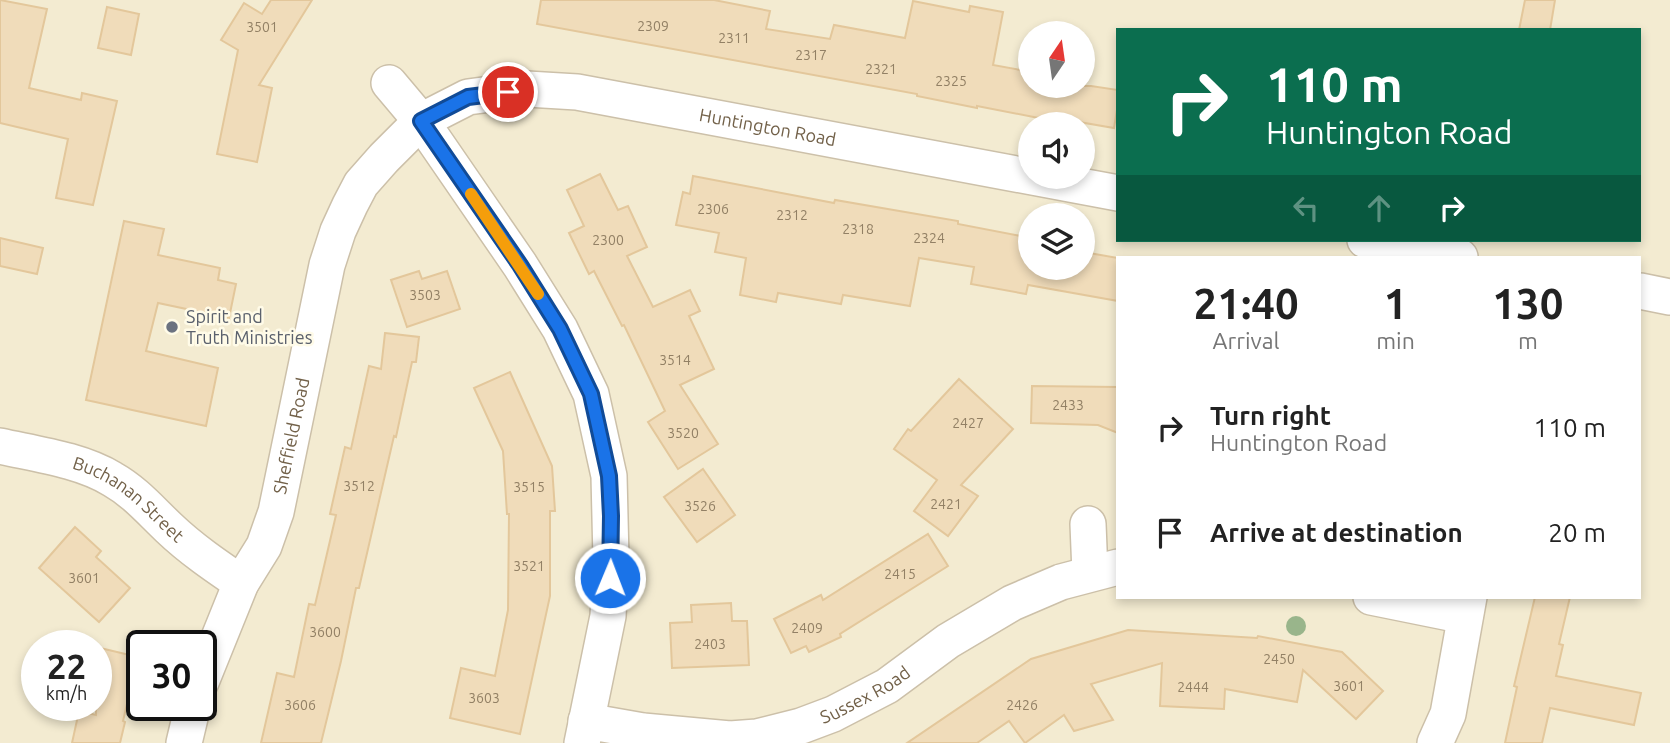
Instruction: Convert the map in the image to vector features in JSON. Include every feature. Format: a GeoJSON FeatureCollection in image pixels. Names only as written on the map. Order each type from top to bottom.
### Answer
{"type":"FeatureCollection","features":[{"type":"Feature","properties":{"kind":"street"},"geometry":{"type":"LineString","coordinates":[[389,83],[421,121],[520,265],[560,329],[591,394],[609,476],[611,559],[608,616],[584,732]]}},
{"type":"Feature","properties":{"kind":"street","name":"Huntington Road"},"geometry":{"type":"LineString","coordinates":[[421,121],[468,97],[527,89],[577,92],[1116,193]]}},
{"type":"Feature","properties":{"kind":"street","name":"Sheffield Road"},"geometry":{"type":"LineString","coordinates":[[217,642],[241,583],[264,545],[276,512],[327,265],[338,231],[361,184],[421,121]]}},
{"type":"Feature","properties":{"kind":"street"},"geometry":{"type":"LineString","coordinates":[[1376,242],[1454,256]]}},
{"type":"Feature","properties":{"kind":"street"},"geometry":{"type":"LineString","coordinates":[[1641,291],[1670,297]]}},
{"type":"Feature","properties":{"kind":"street","name":"Buchanan Street"},"geometry":{"type":"LineString","coordinates":[[0,446],[83,466],[110,478],[134,494],[205,559],[241,583]]}},
{"type":"Feature","properties":{"kind":"street"},"geometry":{"type":"LineString","coordinates":[[1088,524],[1104,570]]}},
{"type":"Feature","properties":{"kind":"street","name":"Sussex Road"},"geometry":{"type":"LineString","coordinates":[[584,732],[643,731],[730,739],[757,737],[801,726],[833,715],[887,686],[948,641],[1012,603],[1061,582],[1104,570]]}},
{"type":"Feature","properties":{"kind":"street"},"geometry":{"type":"LineString","coordinates":[[1392,599],[1467,606],[1448,714],[1435,743]]}},
{"type":"Feature","properties":{"kind":"street"},"geometry":{"type":"LineString","coordinates":[[184,743],[189,721]]}},
{"type":"Feature","properties":{"kind":"shaded area"},"geometry":{"type":"Polygon","coordinates":[[[0,0],[1670,0],[1670,743],[0,743],[0,0]]]}},
{"type":"Feature","properties":{"kind":"building"},"geometry":{"type":"Polygon","coordinates":[[[0,0],[47,9],[29,88],[81,100],[82,93],[117,101],[93,205],[56,198],[68,139],[0,123],[0,0]]]}},
{"type":"Feature","properties":{"kind":"building"},"geometry":{"type":"Polygon","coordinates":[[[271,0],[312,0],[259,85],[272,88],[257,162],[217,154],[238,50],[221,40],[244,3],[262,14],[271,0]]]}},
{"type":"Feature","properties":{"kind":"building"},"geometry":{"type":"Polygon","coordinates":[[[541,0],[714,0],[770,11],[766,29],[830,39],[834,25],[905,38],[913,1],[969,12],[970,6],[1003,12],[993,65],[1018,70],[1018,98],[1096,98],[1096,87],[1116,90],[1116,116],[1114,128],[1095,125],[1095,112],[1018,114],[537,24],[541,0]]]}},
{"type":"Feature","properties":{"kind":"building"},"geometry":{"type":"Polygon","coordinates":[[[1525,0],[1555,0],[1550,28],[1519,28],[1525,0]]]}},
{"type":"Feature","properties":{"kind":"building"},"geometry":{"type":"Polygon","coordinates":[[[107,7],[139,14],[131,55],[98,48],[107,7]]]}},
{"type":"Feature","properties":{"kind":"building"},"geometry":{"type":"Polygon","coordinates":[[[600,174],[618,210],[628,206],[647,247],[627,256],[653,307],[690,290],[700,311],[689,316],[714,369],[680,385],[718,444],[678,469],[648,422],[665,411],[624,325],[622,326],[594,271],[589,274],[569,233],[584,226],[567,190],[600,174]]]}},
{"type":"Feature","properties":{"kind":"building"},"geometry":{"type":"Polygon","coordinates":[[[693,176],[834,203],[835,200],[958,221],[958,224],[1018,236],[1018,280],[1095,280],[1095,254],[1116,258],[1116,301],[1028,285],[1026,294],[971,284],[974,267],[919,258],[910,306],[843,295],[841,304],[778,293],[776,302],[740,295],[746,258],[715,252],[719,233],[676,225],[683,192],[690,194],[693,176]]]}},
{"type":"Feature","properties":{"kind":"building"},"geometry":{"type":"Polygon","coordinates":[[[124,221],[164,229],[158,255],[220,268],[218,280],[236,284],[229,318],[158,303],[146,351],[218,368],[206,426],[86,400],[124,221]]]}},
{"type":"Feature","properties":{"kind":"building"},"geometry":{"type":"Polygon","coordinates":[[[0,238],[43,248],[37,274],[0,266],[0,238]]]}},
{"type":"Feature","properties":{"kind":"building"},"geometry":{"type":"Polygon","coordinates":[[[419,271],[422,279],[447,271],[460,309],[407,327],[391,280],[419,271]]]}},
{"type":"Feature","properties":{"kind":"building"},"geometry":{"type":"Polygon","coordinates":[[[385,333],[419,337],[416,362],[412,362],[321,743],[261,743],[277,673],[294,677],[309,604],[315,605],[336,515],[330,514],[345,447],[351,449],[369,366],[381,369],[385,333]]]}},
{"type":"Feature","properties":{"kind":"building"},"geometry":{"type":"Polygon","coordinates":[[[510,372],[552,466],[555,511],[550,511],[550,596],[520,734],[450,718],[461,668],[495,676],[508,610],[509,514],[503,451],[474,388],[510,372]]]}},
{"type":"Feature","properties":{"kind":"building"},"geometry":{"type":"Polygon","coordinates":[[[959,379],[1013,429],[961,485],[978,496],[948,536],[914,511],[937,480],[894,449],[908,429],[911,431],[959,379]]]}},
{"type":"Feature","properties":{"kind":"building"},"geometry":{"type":"Polygon","coordinates":[[[1032,386],[1116,387],[1116,432],[1098,425],[1031,423],[1032,386]]]}},
{"type":"Feature","properties":{"kind":"building"},"geometry":{"type":"Polygon","coordinates":[[[703,469],[735,515],[697,542],[664,497],[703,469]]]}},
{"type":"Feature","properties":{"kind":"building"},"geometry":{"type":"Polygon","coordinates":[[[75,527],[101,551],[96,557],[130,588],[99,622],[39,568],[75,527]]]}},
{"type":"Feature","properties":{"kind":"building"},"geometry":{"type":"Polygon","coordinates":[[[928,534],[948,566],[840,634],[841,637],[809,652],[806,646],[791,653],[774,619],[821,595],[823,600],[928,534]]]}},
{"type":"Feature","properties":{"kind":"building"},"geometry":{"type":"Polygon","coordinates":[[[1535,599],[1570,599],[1559,644],[1563,645],[1556,676],[1641,693],[1634,725],[1550,708],[1542,743],[1505,743],[1517,687],[1514,686],[1535,599]]]}},
{"type":"Feature","properties":{"kind":"building"},"geometry":{"type":"Polygon","coordinates":[[[731,603],[732,621],[747,621],[749,665],[672,668],[670,623],[692,622],[691,605],[731,603]]]}},
{"type":"Feature","properties":{"kind":"building"},"geometry":{"type":"Polygon","coordinates":[[[1128,630],[1258,636],[1342,652],[1383,691],[1356,719],[1303,670],[1297,702],[1225,689],[1224,709],[1160,706],[1162,663],[1091,684],[1113,720],[1074,731],[1064,715],[1025,743],[1009,721],[977,743],[907,743],[1031,659],[1128,630]]]}},
{"type":"Feature","properties":{"kind":"building"},"geometry":{"type":"Polygon","coordinates":[[[112,651],[126,654],[126,708],[120,743],[72,743],[77,721],[112,721],[112,651]]]}},
{"type":"Feature","properties":{"kind":"slow traffic"},"geometry":{"type":"LineString","coordinates":[[471,194],[538,294]]}},
{"type":"Feature","properties":{"kind":"place","name":"Spirit and Truth Ministries"},"geometry":{"type":"Point","coordinates":[172,327]}},
{"type":"Feature","properties":{"kind":"route"},"geometry":{"type":"LineString","coordinates":[[508,92],[468,97],[421,121],[520,265],[560,329],[591,394],[609,476],[610,578]]}}]}
